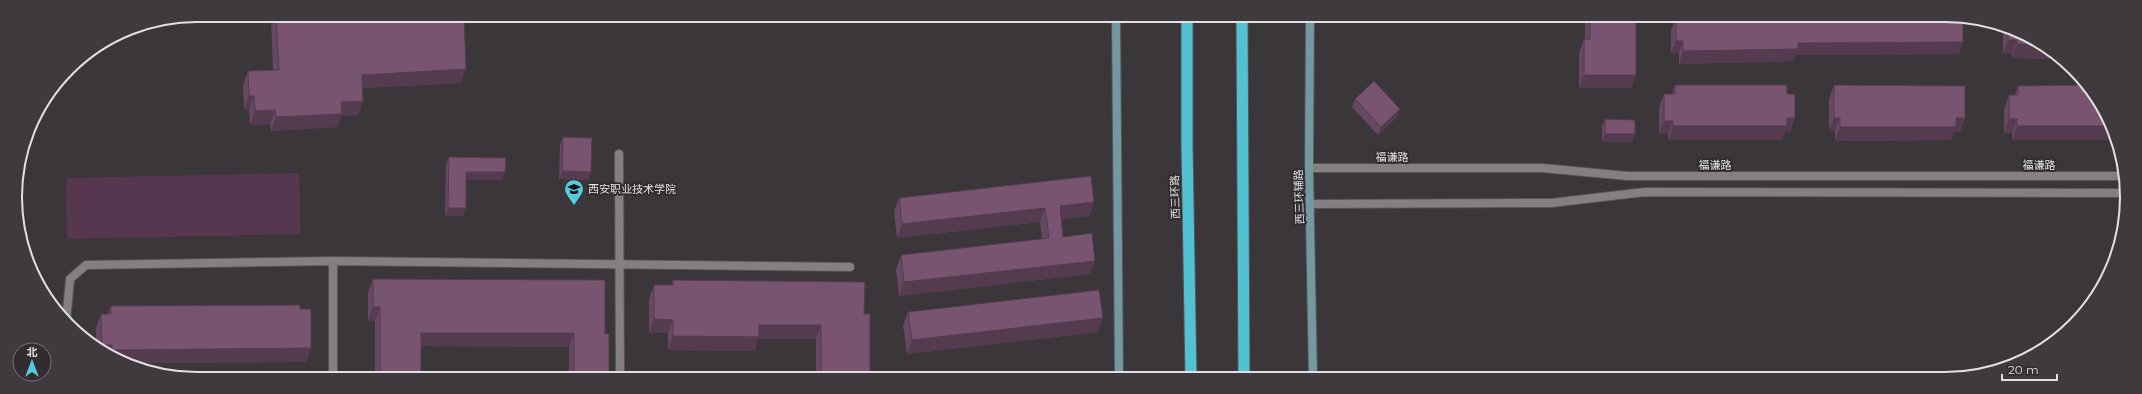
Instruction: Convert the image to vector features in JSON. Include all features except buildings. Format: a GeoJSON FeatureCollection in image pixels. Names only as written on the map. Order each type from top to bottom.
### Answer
{"type":"FeatureCollection","features":[{"type":"Feature","properties":{"kind":"highway","name":"西三环路"},"geometry":{"type":"LineString","coordinates":[[1188,22],[1187,144],[1191,372]]}},
{"type":"Feature","properties":{"kind":"highway"},"geometry":{"type":"LineString","coordinates":[[1242,22],[1244,372]]}},
{"type":"Feature","properties":{"kind":"main road"},"geometry":{"type":"LineString","coordinates":[[1116,22],[1119,372]]}},
{"type":"Feature","properties":{"kind":"main road","name":"西三环辅路"},"geometry":{"type":"LineString","coordinates":[[1310,22],[1309,168],[1313,372]]}},
{"type":"Feature","properties":{"kind":"street"},"geometry":{"type":"LineString","coordinates":[[618,154],[620,372]]}},
{"type":"Feature","properties":{"kind":"street","name":"福谦路"},"geometry":{"type":"LineString","coordinates":[[1309,168],[1542,168],[1628,176],[2119,176]]}},
{"type":"Feature","properties":{"kind":"street"},"geometry":{"type":"LineString","coordinates":[[1310,204],[1551,203],[1646,192],[2120,193]]}},
{"type":"Feature","properties":{"kind":"street"},"geometry":{"type":"LineString","coordinates":[[333,261],[333,372]]}},
{"type":"Feature","properties":{"kind":"street"},"geometry":{"type":"LineString","coordinates":[[67,314],[70,279],[86,265],[333,261],[850,267]]}},
{"type":"Feature","properties":{"kind":"shaded area"},"geometry":{"type":"Polygon","coordinates":[[[299,173],[301,234],[67,239],[66,178],[299,173]]]}},
{"type":"Feature","properties":{"kind":"place","name":"西安职业技术学院"},"geometry":{"type":"Point","coordinates":[574,206]}}]}
